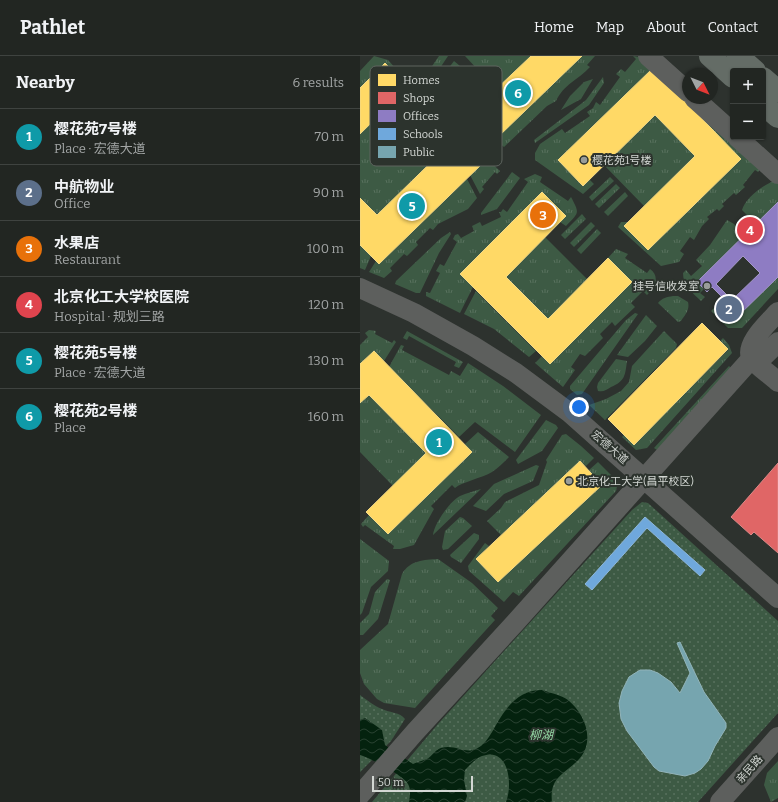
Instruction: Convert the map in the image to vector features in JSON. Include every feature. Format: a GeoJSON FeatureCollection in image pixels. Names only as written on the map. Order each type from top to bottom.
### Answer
{"type":"FeatureCollection","features":[{"type":"Feature","properties":{"kind":"main road"},"geometry":{"type":"LineString","coordinates":[[710,56],[730,74]]}},
{"type":"Feature","properties":{"kind":"main road"},"geometry":{"type":"LineString","coordinates":[[738,56],[752,68]]}},
{"type":"Feature","properties":{"kind":"main road"},"geometry":{"type":"LineString","coordinates":[[766,81],[778,91]]}},
{"type":"Feature","properties":{"kind":"main road"},"geometry":{"type":"LineString","coordinates":[[766,107],[778,117]]}},
{"type":"Feature","properties":{"kind":"street"},"geometry":{"type":"LineString","coordinates":[[648,56],[682,87]]}},
{"type":"Feature","properties":{"kind":"street"},"geometry":{"type":"LineString","coordinates":[[701,104],[730,130]]}},
{"type":"Feature","properties":{"kind":"street"},"geometry":{"type":"LineString","coordinates":[[740,140],[778,174]]}},
{"type":"Feature","properties":{"kind":"street","name":"宏德大道"},"geometry":{"type":"LineString","coordinates":[[360,288],[414,313],[473,346],[516,374],[575,417],[778,598]]}},
{"type":"Feature","properties":{"kind":"street"},"geometry":{"type":"LineString","coordinates":[[778,312],[753,340],[750,346],[752,358],[778,382]]}},
{"type":"Feature","properties":{"kind":"street"},"geometry":{"type":"LineString","coordinates":[[360,796],[415,732],[752,358],[763,357],[778,342]]}},
{"type":"Feature","properties":{"kind":"street","name":"亲民路"},"geometry":{"type":"LineString","coordinates":[[720,802],[778,737]]}},
{"type":"Feature","properties":{"kind":"green space"},"geometry":{"type":"Polygon","coordinates":[[[374,56],[388,60],[393,66],[388,66],[385,63],[382,66],[370,66],[370,78],[360,88],[360,71],[374,56]]]}},
{"type":"Feature","properties":{"kind":"green space"},"geometry":{"type":"Polygon","coordinates":[[[439,56],[448,56],[441,66],[432,66],[439,56]]]}},
{"type":"Feature","properties":{"kind":"green space"},"geometry":{"type":"Polygon","coordinates":[[[465,56],[531,56],[502,83],[502,66],[474,66],[465,56]]]}},
{"type":"Feature","properties":{"kind":"green space"},"geometry":{"type":"Polygon","coordinates":[[[582,56],[595,56],[587,65],[590,67],[563,90],[556,101],[547,106],[504,147],[502,145],[502,96],[582,56]]]}},
{"type":"Feature","properties":{"kind":"green space"},"geometry":{"type":"Polygon","coordinates":[[[633,56],[645,58],[682,94],[682,98],[653,68],[558,160],[583,185],[589,179],[594,184],[583,194],[535,160],[535,153],[540,144],[562,129],[565,133],[590,116],[587,112],[593,108],[596,102],[600,105],[620,77],[616,74],[621,69],[625,72],[636,59],[633,56]]]}},
{"type":"Feature","properties":{"kind":"green space"},"geometry":{"type":"Polygon","coordinates":[[[454,61],[460,66],[450,66],[454,61]]]}},
{"type":"Feature","properties":{"kind":"green space"},"geometry":{"type":"Polygon","coordinates":[[[603,77],[604,83],[589,105],[535,143],[534,140],[586,100],[603,77]]]}},
{"type":"Feature","properties":{"kind":"green space"},"geometry":{"type":"Polygon","coordinates":[[[593,79],[581,99],[561,110],[570,96],[584,82],[593,79]]]}},
{"type":"Feature","properties":{"kind":"green space"},"geometry":{"type":"Polygon","coordinates":[[[688,104],[693,104],[760,169],[758,172],[755,170],[743,185],[745,187],[736,195],[734,193],[722,204],[724,206],[719,211],[717,209],[707,217],[709,219],[702,226],[694,240],[690,237],[680,251],[684,254],[679,262],[661,266],[618,227],[621,222],[628,222],[624,226],[648,250],[741,159],[688,104]]]}},
{"type":"Feature","properties":{"kind":"green space"},"geometry":{"type":"Polygon","coordinates":[[[655,115],[695,156],[644,206],[604,165],[655,115]]]}},
{"type":"Feature","properties":{"kind":"green space"},"geometry":{"type":"Polygon","coordinates":[[[370,124],[370,166],[427,166],[377,215],[360,198],[360,134],[370,124]]]}},
{"type":"Feature","properties":{"kind":"green space"},"geometry":{"type":"Polygon","coordinates":[[[480,166],[495,166],[500,171],[497,174],[495,172],[482,187],[484,189],[480,194],[470,175],[480,166]]]}},
{"type":"Feature","properties":{"kind":"green space"},"geometry":{"type":"Polygon","coordinates":[[[512,172],[520,178],[497,209],[481,215],[481,213],[512,172]]]}},
{"type":"Feature","properties":{"kind":"green space"},"geometry":{"type":"Polygon","coordinates":[[[535,174],[542,177],[540,182],[568,201],[571,197],[577,210],[574,218],[566,226],[560,222],[566,216],[542,192],[460,274],[473,287],[460,313],[426,296],[426,292],[430,293],[440,273],[436,271],[440,264],[444,266],[457,242],[453,239],[455,235],[458,234],[461,238],[474,231],[472,226],[480,222],[482,226],[501,217],[499,212],[503,209],[507,212],[528,182],[524,179],[535,174]]]}},
{"type":"Feature","properties":{"kind":"green space"},"geometry":{"type":"Polygon","coordinates":[[[610,177],[614,181],[592,201],[589,197],[610,177]]]}},
{"type":"Feature","properties":{"kind":"green space"},"geometry":{"type":"Polygon","coordinates":[[[467,179],[477,198],[468,209],[438,224],[433,230],[430,228],[416,242],[418,245],[407,256],[404,254],[390,268],[392,271],[384,278],[369,272],[376,261],[379,264],[467,179]]]}},
{"type":"Feature","properties":{"kind":"green space"},"geometry":{"type":"Polygon","coordinates":[[[778,180],[778,202],[756,224],[742,210],[744,205],[762,187],[778,180]]]}},
{"type":"Feature","properties":{"kind":"green space"},"geometry":{"type":"Polygon","coordinates":[[[616,184],[620,188],[599,208],[595,204],[616,184]]]}},
{"type":"Feature","properties":{"kind":"green space"},"geometry":{"type":"Polygon","coordinates":[[[625,192],[628,196],[608,216],[604,212],[625,192]]]}},
{"type":"Feature","properties":{"kind":"green space"},"geometry":{"type":"Polygon","coordinates":[[[582,214],[586,219],[565,239],[561,235],[582,214]]]}},
{"type":"Feature","properties":{"kind":"green space"},"geometry":{"type":"Polygon","coordinates":[[[727,220],[734,224],[745,235],[697,282],[704,289],[700,293],[705,297],[701,301],[686,285],[683,278],[683,273],[686,270],[691,276],[702,266],[696,260],[710,245],[727,220]]]}},
{"type":"Feature","properties":{"kind":"green space"},"geometry":{"type":"Polygon","coordinates":[[[591,222],[595,226],[574,247],[570,243],[591,222]]]}},
{"type":"Feature","properties":{"kind":"green space"},"geometry":{"type":"Polygon","coordinates":[[[597,229],[601,233],[581,254],[577,250],[597,229]]]}},
{"type":"Feature","properties":{"kind":"green space"},"geometry":{"type":"Polygon","coordinates":[[[450,232],[451,234],[439,253],[420,293],[416,293],[395,284],[396,281],[441,238],[450,232]]]}},
{"type":"Feature","properties":{"kind":"green space"},"geometry":{"type":"Polygon","coordinates":[[[545,237],[587,279],[548,319],[506,277],[545,237]]]}},
{"type":"Feature","properties":{"kind":"green space"},"geometry":{"type":"Polygon","coordinates":[[[360,245],[371,256],[365,270],[360,268],[360,245]]]}},
{"type":"Feature","properties":{"kind":"green space"},"geometry":{"type":"Polygon","coordinates":[[[616,249],[628,254],[625,258],[647,273],[650,269],[655,275],[656,279],[654,286],[647,295],[643,291],[631,303],[635,307],[615,326],[612,322],[600,334],[603,338],[585,356],[580,354],[571,367],[575,370],[563,387],[535,363],[542,356],[550,364],[608,258],[616,249]]]}},
{"type":"Feature","properties":{"kind":"green space"},"geometry":{"type":"Polygon","coordinates":[[[778,277],[778,289],[742,328],[728,328],[711,311],[715,307],[724,317],[728,313],[734,320],[778,277]]]}},
{"type":"Feature","properties":{"kind":"green space"},"geometry":{"type":"Polygon","coordinates":[[[476,291],[536,351],[529,357],[494,329],[464,314],[476,291]]]}},
{"type":"Feature","properties":{"kind":"green space"},"geometry":{"type":"Polygon","coordinates":[[[678,296],[688,302],[687,312],[681,321],[678,322],[658,303],[667,297],[678,296]]]}},
{"type":"Feature","properties":{"kind":"green space"},"geometry":{"type":"Polygon","coordinates":[[[635,313],[638,314],[582,394],[577,395],[570,389],[570,386],[626,320],[635,313]]]}},
{"type":"Feature","properties":{"kind":"green space"},"geometry":{"type":"Polygon","coordinates":[[[646,315],[657,326],[645,341],[628,357],[617,355],[646,315]]]}},
{"type":"Feature","properties":{"kind":"green space"},"geometry":{"type":"Polygon","coordinates":[[[369,330],[376,331],[375,334],[392,343],[394,340],[396,342],[384,361],[374,351],[360,364],[360,345],[368,337],[365,333],[369,330]]]}},
{"type":"Feature","properties":{"kind":"green space"},"geometry":{"type":"Polygon","coordinates":[[[407,331],[463,362],[459,368],[454,366],[456,362],[409,336],[407,340],[403,338],[407,331]]]}},
{"type":"Feature","properties":{"kind":"green space"},"geometry":{"type":"Polygon","coordinates":[[[664,331],[677,344],[676,348],[605,420],[589,405],[606,399],[621,391],[629,382],[632,366],[664,331]]]}},
{"type":"Feature","properties":{"kind":"green space"},"geometry":{"type":"Polygon","coordinates":[[[723,338],[729,345],[732,353],[647,448],[636,450],[622,437],[624,435],[634,444],[728,350],[720,341],[723,338]]]}},
{"type":"Feature","properties":{"kind":"green space"},"geometry":{"type":"Polygon","coordinates":[[[401,345],[404,346],[402,350],[449,375],[451,371],[460,376],[468,363],[503,386],[541,415],[515,452],[475,422],[459,437],[389,367],[401,345]]]}},
{"type":"Feature","properties":{"kind":"green space"},"geometry":{"type":"Polygon","coordinates":[[[616,359],[627,361],[624,377],[619,383],[606,390],[598,391],[598,383],[616,359]]]}},
{"type":"Feature","properties":{"kind":"green space"},"geometry":{"type":"Polygon","coordinates":[[[729,366],[732,369],[657,450],[654,448],[729,366]]]}},
{"type":"Feature","properties":{"kind":"green space"},"geometry":{"type":"Polygon","coordinates":[[[369,395],[426,453],[393,486],[360,452],[360,403],[369,395]]]}},
{"type":"Feature","properties":{"kind":"green space"},"geometry":{"type":"Polygon","coordinates":[[[546,420],[556,425],[558,428],[542,451],[518,464],[516,460],[546,420]]]}},
{"type":"Feature","properties":{"kind":"green space"},"geometry":{"type":"Polygon","coordinates":[[[478,432],[509,457],[488,474],[455,488],[452,485],[431,506],[434,509],[414,545],[400,549],[393,549],[394,546],[365,525],[363,527],[361,524],[369,515],[388,534],[472,452],[465,444],[478,432]]]}},
{"type":"Feature","properties":{"kind":"green space"},"geometry":{"type":"Polygon","coordinates":[[[566,434],[594,458],[586,466],[580,461],[501,535],[487,521],[501,508],[505,502],[539,485],[547,462],[546,460],[562,435],[566,434]]]}},
{"type":"Feature","properties":{"kind":"green space"},"geometry":{"type":"Polygon","coordinates":[[[598,462],[618,482],[616,491],[519,596],[513,592],[504,602],[469,571],[468,566],[485,543],[489,546],[476,559],[498,582],[602,485],[589,470],[598,462]]]}},
{"type":"Feature","properties":{"kind":"green space"},"geometry":{"type":"Polygon","coordinates":[[[536,465],[539,466],[533,481],[504,494],[486,511],[473,506],[494,484],[536,465]]]}},
{"type":"Feature","properties":{"kind":"green space"},"geometry":{"type":"Polygon","coordinates":[[[481,489],[433,535],[439,519],[456,499],[460,496],[481,489]]]}},
{"type":"Feature","properties":{"kind":"green space"},"geometry":{"type":"Polygon","coordinates":[[[642,502],[648,503],[778,621],[778,713],[698,802],[372,802],[438,724],[632,510],[642,502]]]}},
{"type":"Feature","properties":{"kind":"green space"},"geometry":{"type":"Polygon","coordinates":[[[460,517],[472,526],[448,549],[443,550],[442,547],[445,531],[460,517]]]}},
{"type":"Feature","properties":{"kind":"green space"},"geometry":{"type":"Polygon","coordinates":[[[474,533],[479,535],[479,539],[461,563],[451,557],[450,555],[474,533]]]}},
{"type":"Feature","properties":{"kind":"green space"},"geometry":{"type":"Polygon","coordinates":[[[360,539],[389,561],[388,571],[371,587],[360,615],[360,539]]]}},
{"type":"Feature","properties":{"kind":"green space"},"geometry":{"type":"Polygon","coordinates":[[[438,559],[472,583],[498,608],[491,616],[495,620],[415,708],[384,703],[377,699],[364,684],[360,673],[360,650],[388,624],[402,574],[405,569],[413,563],[438,559]]]}},
{"type":"Feature","properties":{"kind":"green space"},"geometry":{"type":"Polygon","coordinates":[[[387,579],[390,580],[378,619],[363,635],[360,635],[360,623],[369,614],[375,592],[387,579]]]}},
{"type":"Feature","properties":{"kind":"green space"},"geometry":{"type":"Polygon","coordinates":[[[360,695],[376,706],[400,715],[405,719],[391,741],[360,772],[360,695]]]}},
{"type":"Feature","properties":{"kind":"green space"},"geometry":{"type":"Polygon","coordinates":[[[778,761],[778,798],[771,802],[764,785],[767,773],[778,761]]]}},
{"type":"Feature","properties":{"kind":"water","name":"柳湖"},"geometry":{"type":"Polygon","coordinates":[[[542,690],[556,694],[568,700],[574,706],[583,720],[587,735],[587,743],[580,758],[560,776],[553,786],[552,802],[506,802],[509,786],[507,769],[498,757],[491,754],[480,757],[465,770],[464,780],[467,796],[465,802],[409,802],[410,788],[405,780],[386,767],[360,755],[360,720],[365,718],[382,730],[385,745],[413,764],[427,759],[441,748],[452,747],[467,750],[477,749],[490,736],[500,718],[514,700],[527,693],[542,690]]]}},
{"type":"Feature","properties":{"kind":"building: Homes"},"geometry":{"type":"Polygon","coordinates":[[[531,56],[582,56],[502,133],[502,84],[531,56]]]}},
{"type":"Feature","properties":{"kind":"building: Homes","name":"樱花苑1号楼"},"geometry":{"type":"Polygon","coordinates":[[[653,68],[682,98],[682,104],[688,104],[741,159],[648,250],[624,226],[695,156],[655,115],[583,186],[558,160],[653,68]]]}},
{"type":"Feature","properties":{"kind":"building: Homes"},"geometry":{"type":"Polygon","coordinates":[[[370,78],[370,124],[360,134],[360,88],[370,78]]]}},
{"type":"Feature","properties":{"kind":"building: Homes"},"geometry":{"type":"Polygon","coordinates":[[[427,166],[480,166],[379,264],[360,245],[360,198],[377,215],[427,166]]]}},
{"type":"Feature","properties":{"kind":"building: Homes"},"geometry":{"type":"Polygon","coordinates":[[[542,192],[566,216],[506,277],[548,319],[608,258],[632,282],[550,364],[460,274],[542,192]]]}},
{"type":"Feature","properties":{"kind":"building: Homes"},"geometry":{"type":"Polygon","coordinates":[[[702,323],[728,349],[634,445],[608,419],[702,323]]]}},
{"type":"Feature","properties":{"kind":"building: Homes"},"geometry":{"type":"Polygon","coordinates":[[[374,351],[472,452],[388,534],[366,512],[426,453],[369,395],[360,403],[360,364],[374,351]]]}},
{"type":"Feature","properties":{"kind":"building: Homes"},"geometry":{"type":"Polygon","coordinates":[[[580,461],[602,485],[498,582],[476,559],[580,461]]]}},
{"type":"Feature","properties":{"kind":"building: Shops"},"geometry":{"type":"Polygon","coordinates":[[[778,463],[778,553],[754,532],[751,535],[731,517],[778,463]]]}},
{"type":"Feature","properties":{"kind":"building: Offices"},"geometry":{"type":"Polygon","coordinates":[[[778,202],[778,277],[734,320],[724,309],[729,304],[712,287],[707,292],[697,282],[778,202]],[[743,256],[716,284],[732,300],[760,273],[743,256]]]}},
{"type":"Feature","properties":{"kind":"building: Schools"},"geometry":{"type":"Polygon","coordinates":[[[645,517],[705,570],[700,576],[647,528],[592,590],[585,584],[645,517]]]}},
{"type":"Feature","properties":{"kind":"building: Public"},"geometry":{"type":"Polygon","coordinates":[[[680,642],[704,692],[726,723],[726,728],[708,761],[695,773],[685,776],[659,771],[654,767],[627,731],[621,719],[619,703],[622,691],[629,677],[640,670],[650,670],[658,673],[671,682],[680,693],[690,673],[677,643],[680,642]]]}},
{"type":"Feature","properties":{"kind":"place","name":"樱花苑2号楼"},"geometry":{"type":"Point","coordinates":[518,93]}},
{"type":"Feature","properties":{"kind":"place","name":"樱花苑1号楼"},"geometry":{"type":"Point","coordinates":[584,160]}},
{"type":"Feature","properties":{"kind":"place","name":"樱花苑5号楼"},"geometry":{"type":"Point","coordinates":[412,206]}},
{"type":"Feature","properties":{"kind":"place","name":"水果店"},"geometry":{"type":"Point","coordinates":[543,215]}},
{"type":"Feature","properties":{"kind":"place","name":"北京化工大学校医院"},"geometry":{"type":"Point","coordinates":[750,230]}},
{"type":"Feature","properties":{"kind":"place","name":"挂号信收发室"},"geometry":{"type":"Point","coordinates":[707,286]}},
{"type":"Feature","properties":{"kind":"place","name":"中航物业"},"geometry":{"type":"Point","coordinates":[729,309]}},
{"type":"Feature","properties":{"kind":"place","name":"樱花苑7号楼"},"geometry":{"type":"Point","coordinates":[439,442]}},
{"type":"Feature","properties":{"kind":"place","name":"北京化工大学(昌平校区)"},"geometry":{"type":"Point","coordinates":[569,481]}}]}
